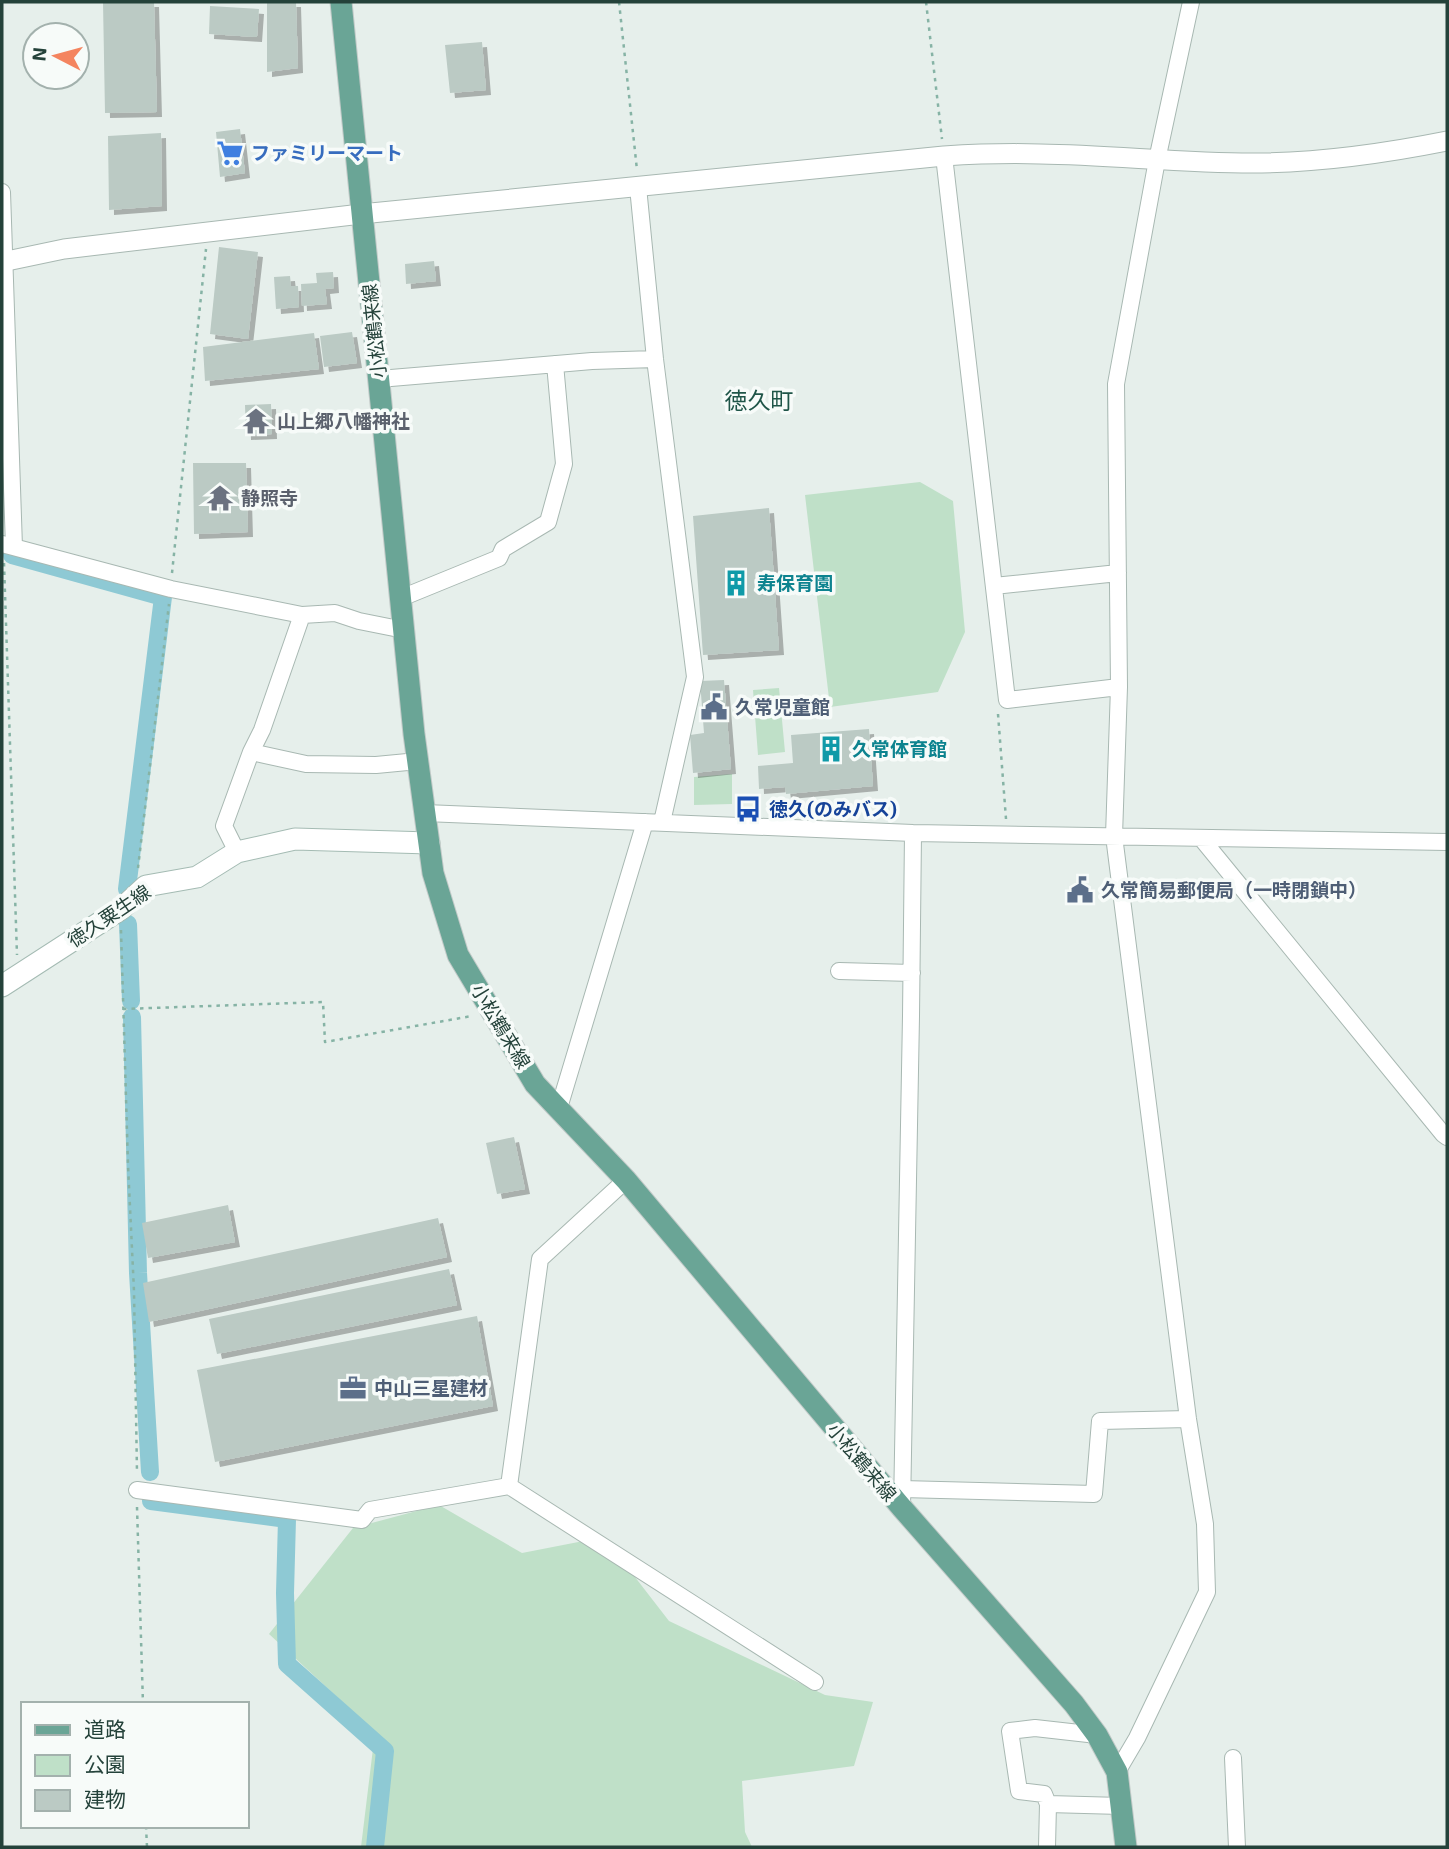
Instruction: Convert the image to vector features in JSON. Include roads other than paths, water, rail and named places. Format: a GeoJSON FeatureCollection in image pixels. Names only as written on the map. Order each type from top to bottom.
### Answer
{"type":"FeatureCollection","features":[{"type":"Feature","properties":{"kind":"main road","name":"小松鶴来線"},"geometry":{"type":"LineString","coordinates":[[341,2],[418,761],[433,873],[458,955],[535,1084],[625,1180],[902,1499],[1074,1704],[1097,1735],[1117,1772],[1126,1847]]}},
{"type":"Feature","properties":{"kind":"main road","name":"徳久粟生線"},"geometry":{"type":"LineString","coordinates":[[10,981],[127,903],[146,886],[197,877],[237,852],[295,839],[429,843]]}},
{"type":"Feature","properties":{"kind":"street"},"geometry":{"type":"LineString","coordinates":[[1117,1772],[1137,1738],[1208,1592],[1205,1524],[1188,1419],[1114,836],[1119,687],[1116,384],[1157,160],[1191,2]]}},
{"type":"Feature","properties":{"kind":"street"},"geometry":{"type":"LineString","coordinates":[[4,262],[64,248],[207,231],[944,156],[1041,153],[1252,163],[1316,161],[1376,155],[1447,141]]}},
{"type":"Feature","properties":{"kind":"street"},"geometry":{"type":"LineString","coordinates":[[944,156],[1007,700],[1119,687]]}},
{"type":"Feature","properties":{"kind":"street"},"geometry":{"type":"LineString","coordinates":[[638,187],[655,359],[695,677],[662,822]]}},
{"type":"Feature","properties":{"kind":"street"},"geometry":{"type":"LineString","coordinates":[[2,192],[7,546],[171,589],[302,615],[335,613],[404,630]]}},
{"type":"Feature","properties":{"kind":"street"},"geometry":{"type":"LineString","coordinates":[[379,379],[555,364],[655,359]]}},
{"type":"Feature","properties":{"kind":"street"},"geometry":{"type":"LineString","coordinates":[[401,598],[499,558],[503,549],[548,522],[565,464],[555,364]]}},
{"type":"Feature","properties":{"kind":"street"},"geometry":{"type":"LineString","coordinates":[[994,586],[1118,573]]}},
{"type":"Feature","properties":{"kind":"street"},"geometry":{"type":"LineString","coordinates":[[237,852],[224,826],[251,752],[262,730],[302,615]]}},
{"type":"Feature","properties":{"kind":"street"},"geometry":{"type":"LineString","coordinates":[[251,752],[306,764],[376,765],[418,761]]}},
{"type":"Feature","properties":{"kind":"street"},"geometry":{"type":"LineString","coordinates":[[425,813],[913,833],[1447,842]]}},
{"type":"Feature","properties":{"kind":"street"},"geometry":{"type":"LineString","coordinates":[[559,1108],[645,822]]}},
{"type":"Feature","properties":{"kind":"street"},"geometry":{"type":"LineString","coordinates":[[913,833],[902,1499],[1008,1493],[1094,1494],[1100,1421],[1188,1419]]}},
{"type":"Feature","properties":{"kind":"street"},"geometry":{"type":"LineString","coordinates":[[1201,838],[1447,1137]]}},
{"type":"Feature","properties":{"kind":"street"},"geometry":{"type":"LineString","coordinates":[[839,971],[912,973]]}},
{"type":"Feature","properties":{"kind":"street"},"geometry":{"type":"LineString","coordinates":[[509,1486],[540,1259],[625,1180]]}},
{"type":"Feature","properties":{"kind":"street"},"geometry":{"type":"LineString","coordinates":[[137,1490],[362,1520],[370,1510],[509,1486],[815,1682]]}},
{"type":"Feature","properties":{"kind":"street"},"geometry":{"type":"LineString","coordinates":[[1047,1847],[1048,1804],[1044,1794],[1019,1791],[1010,1731],[1035,1728],[1097,1735]]}},
{"type":"Feature","properties":{"kind":"street"},"geometry":{"type":"LineString","coordinates":[[1233,1758],[1237,1847]]}},
{"type":"Feature","properties":{"kind":"street"},"geometry":{"type":"LineString","coordinates":[[1048,1804],[1121,1806]]}},
{"type":"Feature","properties":{"kind":"waterway"},"geometry":{"type":"LineString","coordinates":[[12,555],[163,597],[127,889]]}},
{"type":"Feature","properties":{"kind":"waterway"},"geometry":{"type":"LineString","coordinates":[[128,924],[131,1001]]}},
{"type":"Feature","properties":{"kind":"waterway"},"geometry":{"type":"LineString","coordinates":[[132,1017],[138,1273],[150,1472]]}},
{"type":"Feature","properties":{"kind":"waterway"},"geometry":{"type":"LineString","coordinates":[[151,1501],[287,1519],[287,1664],[385,1751],[375,1847]]}},
{"type":"Feature","properties":{"kind":"place","name":"ファミリーマート"},"geometry":{"type":"Point","coordinates":[230,153]}},
{"type":"Feature","properties":{"kind":"place","name":"山上郷八幡神社"},"geometry":{"type":"Point","coordinates":[256,421]}},
{"type":"Feature","properties":{"kind":"place","name":"静照寺"},"geometry":{"type":"Point","coordinates":[220,498]}},
{"type":"Feature","properties":{"kind":"place","name":"寿保育園"},"geometry":{"type":"Point","coordinates":[736,583]}},
{"type":"Feature","properties":{"kind":"place","name":"久常児童館"},"geometry":{"type":"Point","coordinates":[714,707]}},
{"type":"Feature","properties":{"kind":"place","name":"久常体育館"},"geometry":{"type":"Point","coordinates":[831,749]}},
{"type":"Feature","properties":{"kind":"place","name":"徳久(のみバス)"},"geometry":{"type":"Point","coordinates":[748,809]}},
{"type":"Feature","properties":{"kind":"place","name":"久常簡易郵便局（一時閉鎖中）"},"geometry":{"type":"Point","coordinates":[1080,890]}},
{"type":"Feature","properties":{"kind":"place","name":"中山三星建材"},"geometry":{"type":"Point","coordinates":[353,1388]}},
{"type":"Feature","properties":{"kind":"district","name":"徳久町"},"geometry":{"type":"Point","coordinates":[759,401]}}]}
